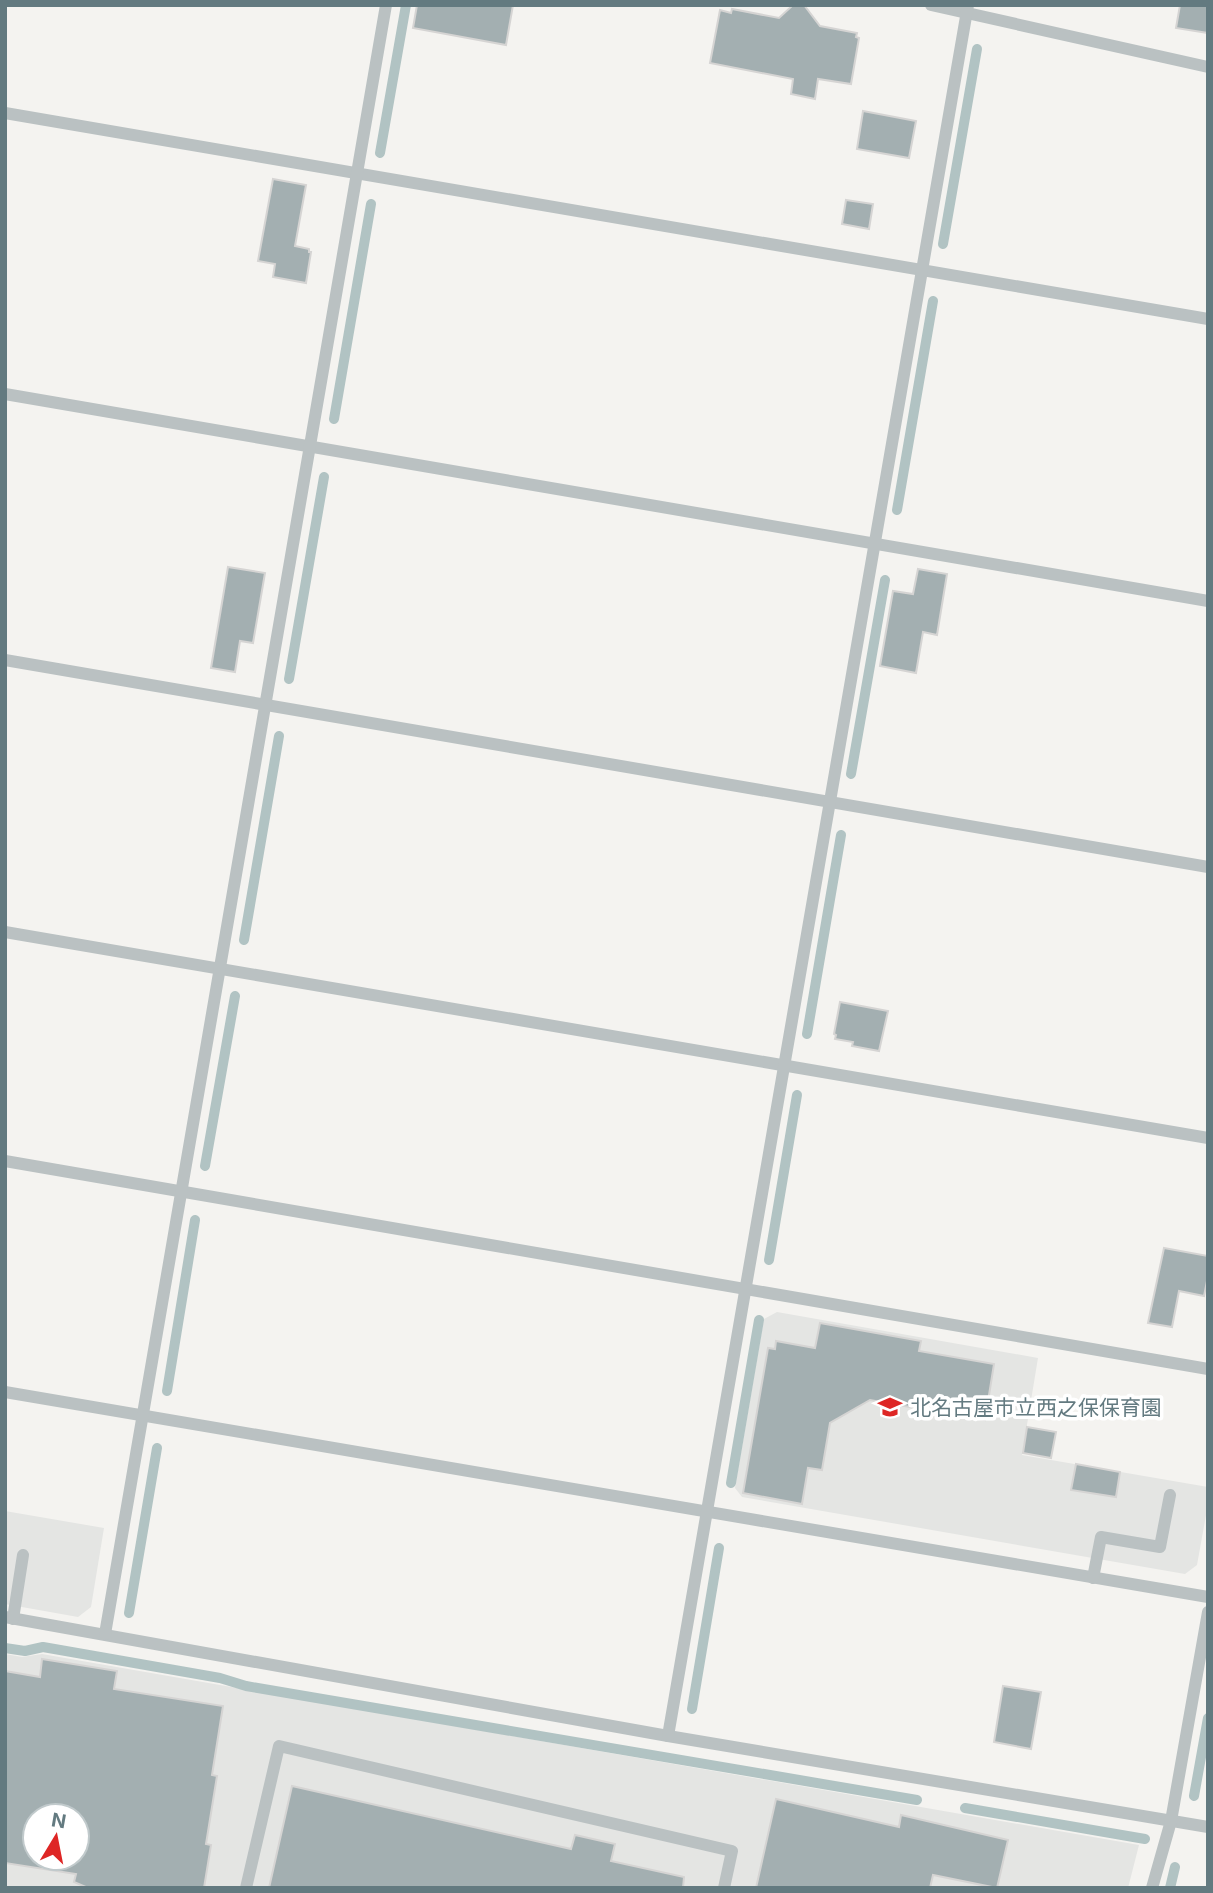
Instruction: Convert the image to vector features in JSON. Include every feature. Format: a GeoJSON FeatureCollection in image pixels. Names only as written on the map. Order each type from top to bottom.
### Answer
{"type":"FeatureCollection","features":[{"type":"Feature","properties":{"kind":"street"},"geometry":{"type":"LineString","coordinates":[[105,1634],[386,5]]}},
{"type":"Feature","properties":{"kind":"street"},"geometry":{"type":"LineString","coordinates":[[932,5],[967,9],[1208,67]]}},
{"type":"Feature","properties":{"kind":"street"},"geometry":{"type":"LineString","coordinates":[[668,1736],[967,9]]}},
{"type":"Feature","properties":{"kind":"street"},"geometry":{"type":"LineString","coordinates":[[5,113],[1208,319]]}},
{"type":"Feature","properties":{"kind":"street"},"geometry":{"type":"LineString","coordinates":[[5,394],[1208,601]]}},
{"type":"Feature","properties":{"kind":"street"},"geometry":{"type":"LineString","coordinates":[[5,660],[1208,867]]}},
{"type":"Feature","properties":{"kind":"street"},"geometry":{"type":"LineString","coordinates":[[5,932],[1208,1138]]}},
{"type":"Feature","properties":{"kind":"street"},"geometry":{"type":"LineString","coordinates":[[5,1161],[1208,1369]]}},
{"type":"Feature","properties":{"kind":"street"},"geometry":{"type":"LineString","coordinates":[[5,1392],[1208,1597]]}},
{"type":"Feature","properties":{"kind":"street"},"geometry":{"type":"LineString","coordinates":[[1093,1578],[1101,1537],[1160,1547],[1170,1495]]}},
{"type":"Feature","properties":{"kind":"street"},"geometry":{"type":"LineString","coordinates":[[23,1555],[9,1618],[668,1736],[1208,1827]]}},
{"type":"Feature","properties":{"kind":"street"},"geometry":{"type":"LineString","coordinates":[[1152,1888],[1171,1821],[1208,1612]]}},
{"type":"Feature","properties":{"kind":"street"},"geometry":{"type":"LineString","coordinates":[[246,1888],[279,1746],[732,1852],[724,1888]]}},
{"type":"Feature","properties":{"kind":"shaded area","name":"北名古屋市立西之保保育園"},"geometry":{"type":"Polygon","coordinates":[[[777,1312],[1038,1358],[1022,1455],[1208,1487],[1208,1504],[1197,1565],[1185,1574],[742,1497],[735,1488],[764,1319],[777,1312]]]}},
{"type":"Feature","properties":{"kind":"shaded area"},"geometry":{"type":"Polygon","coordinates":[[[5,1511],[104,1528],[91,1607],[78,1617],[5,1604],[5,1511]]]}},
{"type":"Feature","properties":{"kind":"shaded area"},"geometry":{"type":"Polygon","coordinates":[[[5,1654],[22,1657],[42,1654],[1139,1845],[1128,1888],[5,1888],[5,1654]]]}},
{"type":"Feature","properties":{"kind":"building"},"geometry":{"type":"Polygon","coordinates":[[[417,5],[513,5],[506,45],[413,28],[417,5]]]}},
{"type":"Feature","properties":{"kind":"building"},"geometry":{"type":"Polygon","coordinates":[[[793,5],[804,5],[820,26],[857,33],[856,37],[859,38],[851,84],[818,79],[815,99],[791,94],[793,79],[710,63],[720,10],[731,13],[732,9],[779,18],[793,5]]]}},
{"type":"Feature","properties":{"kind":"building"},"geometry":{"type":"Polygon","coordinates":[[[1180,5],[1208,5],[1208,33],[1176,28],[1180,5]]]}},
{"type":"Feature","properties":{"kind":"building"},"geometry":{"type":"Polygon","coordinates":[[[863,111],[916,121],[909,158],[857,149],[863,111]]]}},
{"type":"Feature","properties":{"kind":"building"},"geometry":{"type":"Polygon","coordinates":[[[273,179],[306,185],[295,246],[309,249],[311,252],[306,283],[273,277],[275,264],[258,261],[273,179]]]}},
{"type":"Feature","properties":{"kind":"building"},"geometry":{"type":"Polygon","coordinates":[[[846,200],[873,204],[869,229],[842,224],[846,200]]]}},
{"type":"Feature","properties":{"kind":"building"},"geometry":{"type":"Polygon","coordinates":[[[228,567],[265,573],[253,643],[240,641],[235,672],[211,668],[228,567]]]}},
{"type":"Feature","properties":{"kind":"building"},"geometry":{"type":"Polygon","coordinates":[[[918,569],[947,574],[937,635],[923,632],[916,673],[880,666],[893,591],[913,594],[918,569]]]}},
{"type":"Feature","properties":{"kind":"building"},"geometry":{"type":"Polygon","coordinates":[[[840,1002],[888,1011],[879,1051],[852,1046],[853,1042],[835,1039],[840,1002]]]}},
{"type":"Feature","properties":{"kind":"building"},"geometry":{"type":"Polygon","coordinates":[[[1164,1248],[1208,1256],[1204,1296],[1179,1291],[1172,1327],[1148,1323],[1164,1248]]]}},
{"type":"Feature","properties":{"kind":"building"},"geometry":{"type":"Polygon","coordinates":[[[820,1323],[921,1341],[919,1351],[994,1364],[985,1420],[870,1400],[830,1423],[822,1470],[808,1468],[802,1504],[743,1493],[768,1348],[775,1349],[776,1341],[815,1348],[820,1323]]]}},
{"type":"Feature","properties":{"kind":"building"},"geometry":{"type":"Polygon","coordinates":[[[1027,1427],[1056,1432],[1051,1458],[1023,1453],[1027,1427]]]}},
{"type":"Feature","properties":{"kind":"building"},"geometry":{"type":"Polygon","coordinates":[[[1076,1464],[1120,1472],[1116,1497],[1071,1490],[1076,1464]]]}},
{"type":"Feature","properties":{"kind":"building"},"geometry":{"type":"Polygon","coordinates":[[[42,1659],[117,1671],[114,1689],[223,1706],[212,1775],[217,1776],[206,1844],[211,1845],[204,1888],[88,1888],[74,1882],[76,1874],[63,1872],[91,1872],[91,1802],[21,1802],[21,1865],[5,1863],[5,1671],[40,1677],[42,1659]]]}},
{"type":"Feature","properties":{"kind":"building"},"geometry":{"type":"Polygon","coordinates":[[[1003,1686],[1041,1692],[1031,1749],[994,1742],[1003,1686]]]}},
{"type":"Feature","properties":{"kind":"building"},"geometry":{"type":"Polygon","coordinates":[[[292,1786],[571,1849],[575,1835],[615,1844],[611,1861],[684,1877],[683,1888],[269,1888],[292,1786]]]}},
{"type":"Feature","properties":{"kind":"building"},"geometry":{"type":"Polygon","coordinates":[[[776,1799],[899,1827],[901,1815],[1008,1840],[997,1888],[933,1875],[930,1888],[756,1888],[776,1799]]]}},
{"type":"Feature","properties":{"kind":"waterway"},"geometry":{"type":"LineString","coordinates":[[380,153],[406,5]]}},
{"type":"Feature","properties":{"kind":"waterway"},"geometry":{"type":"LineString","coordinates":[[943,244],[977,49]]}},
{"type":"Feature","properties":{"kind":"waterway"},"geometry":{"type":"LineString","coordinates":[[334,419],[371,204]]}},
{"type":"Feature","properties":{"kind":"waterway"},"geometry":{"type":"LineString","coordinates":[[897,510],[933,301]]}},
{"type":"Feature","properties":{"kind":"waterway"},"geometry":{"type":"LineString","coordinates":[[289,679],[324,477]]}},
{"type":"Feature","properties":{"kind":"waterway"},"geometry":{"type":"LineString","coordinates":[[851,774],[885,580]]}},
{"type":"Feature","properties":{"kind":"waterway"},"geometry":{"type":"LineString","coordinates":[[244,940],[279,736]]}},
{"type":"Feature","properties":{"kind":"waterway"},"geometry":{"type":"LineString","coordinates":[[807,1034],[841,835]]}},
{"type":"Feature","properties":{"kind":"waterway"},"geometry":{"type":"LineString","coordinates":[[205,1166],[235,996]]}},
{"type":"Feature","properties":{"kind":"waterway"},"geometry":{"type":"LineString","coordinates":[[769,1260],[797,1095]]}},
{"type":"Feature","properties":{"kind":"waterway"},"geometry":{"type":"LineString","coordinates":[[167,1391],[195,1220]]}},
{"type":"Feature","properties":{"kind":"waterway"},"geometry":{"type":"LineString","coordinates":[[731,1483],[759,1320]]}},
{"type":"Feature","properties":{"kind":"waterway"},"geometry":{"type":"LineString","coordinates":[[129,1613],[157,1448]]}},
{"type":"Feature","properties":{"kind":"waterway"},"geometry":{"type":"LineString","coordinates":[[692,1709],[719,1548]]}},
{"type":"Feature","properties":{"kind":"waterway"},"geometry":{"type":"LineString","coordinates":[[5,1648],[25,1651],[43,1647],[220,1678],[246,1686],[917,1800]]}},
{"type":"Feature","properties":{"kind":"waterway"},"geometry":{"type":"LineString","coordinates":[[1194,1796],[1208,1718]]}},
{"type":"Feature","properties":{"kind":"waterway"},"geometry":{"type":"LineString","coordinates":[[965,1808],[1145,1839]]}},
{"type":"Feature","properties":{"kind":"waterway"},"geometry":{"type":"LineString","coordinates":[[1170,1888],[1175,1867]]}},
{"type":"Feature","properties":{"kind":"place","name":"北名古屋市立西之保保育園"},"geometry":{"type":"Point","coordinates":[890,1407]}}]}
